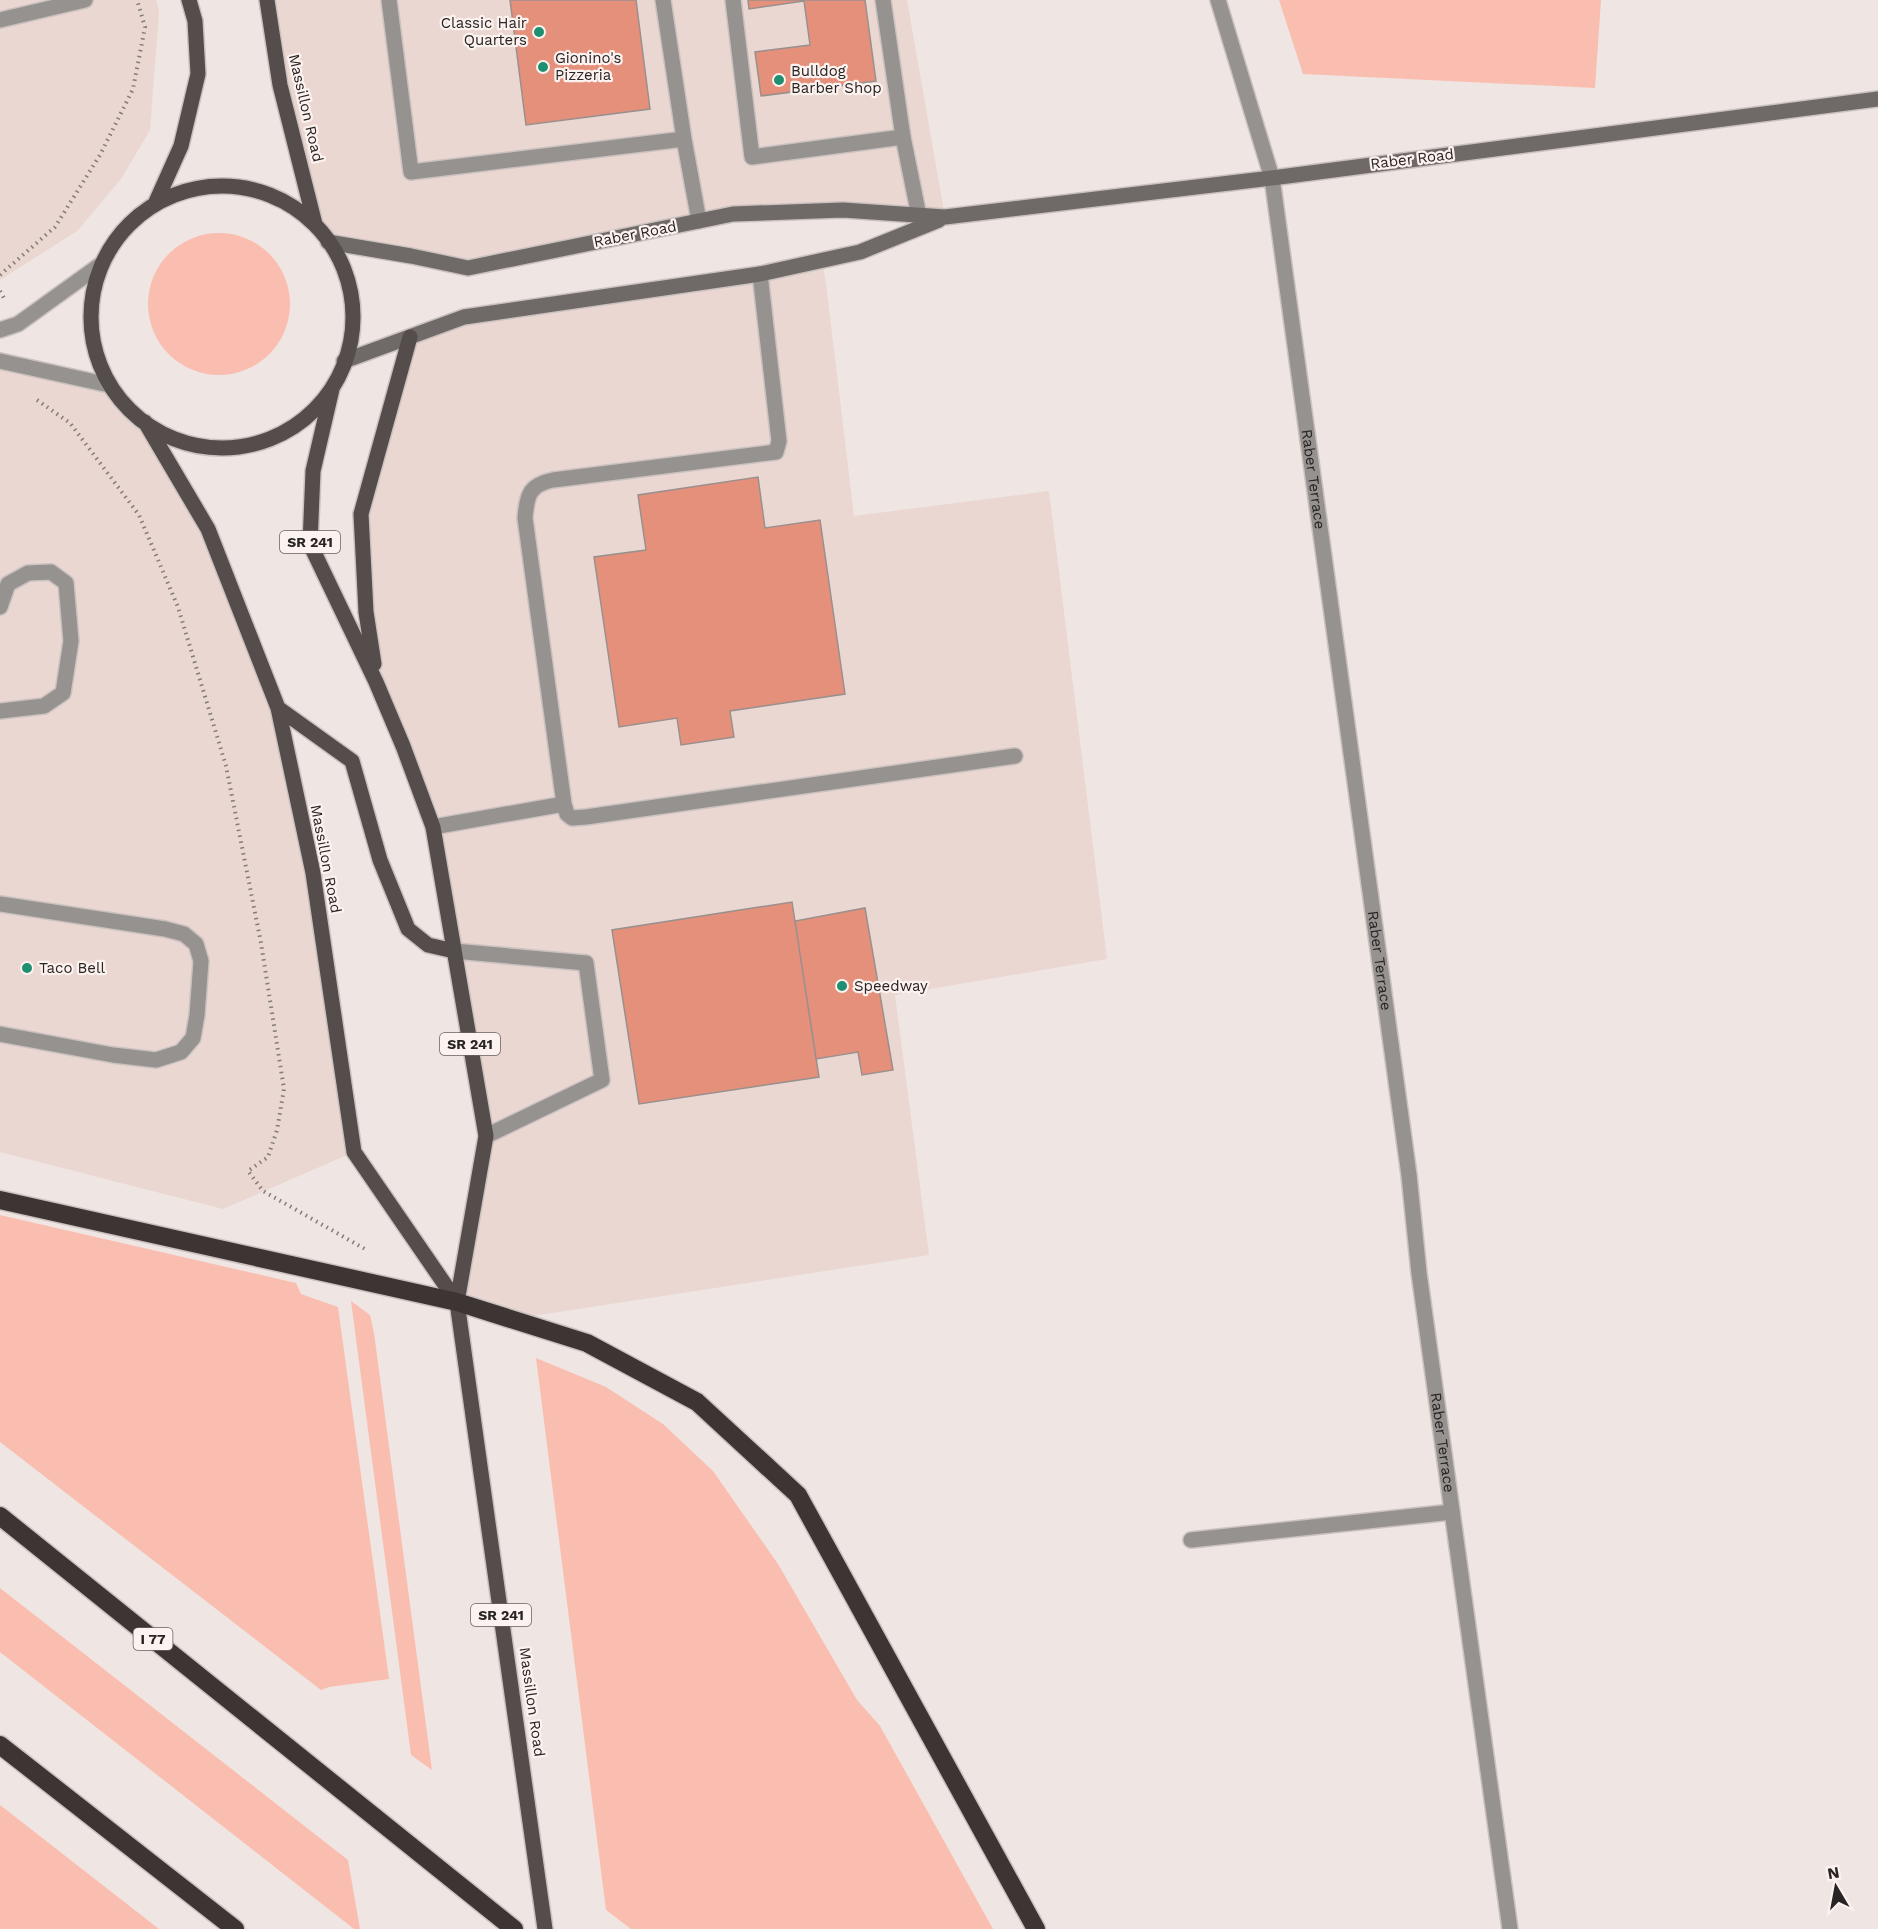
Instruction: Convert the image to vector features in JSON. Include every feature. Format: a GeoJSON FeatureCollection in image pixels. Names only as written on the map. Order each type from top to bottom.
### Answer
{"type":"FeatureCollection","features":[{"type":"Feature","properties":{"kind":"highway"},"geometry":{"type":"LineString","coordinates":[[0,1200],[457,1302],[587,1343],[697,1402],[798,1495],[1036,1929]]}},
{"type":"Feature","properties":{"kind":"highway","name":"I 77"},"geometry":{"type":"LineString","coordinates":[[0,1516],[514,1929]]}},
{"type":"Feature","properties":{"kind":"highway"},"geometry":{"type":"LineString","coordinates":[[0,1745],[235,1929]]}},
{"type":"Feature","properties":{"kind":"main road"},"geometry":{"type":"LineString","coordinates":[[155,204],[181,146],[198,74],[195,21],[189,0]]}},
{"type":"Feature","properties":{"kind":"main road","name":"Massillon Road"},"geometry":{"type":"LineString","coordinates":[[267,0],[280,85],[315,224]]}},
{"type":"Feature","properties":{"kind":"main road"},"geometry":{"type":"LineString","coordinates":[[236,186],[279,198],[315,224],[340,260],[353,303],[350,347],[332,389],[302,421],[262,442],[218,448],[174,440],[135,416],[109,385],[93,347],[90,305],[100,265],[123,230],[155,204],[194,188],[236,186]]}},
{"type":"Feature","properties":{"kind":"main road"},"geometry":{"type":"LineString","coordinates":[[376,682],[366,612],[361,514],[410,337]]}},
{"type":"Feature","properties":{"kind":"main road","name":"Massillon Road"},"geometry":{"type":"LineString","coordinates":[[332,389],[313,471],[310,544],[376,682],[403,746],[432,827],[486,1136],[457,1302],[545,1929]]}},
{"type":"Feature","properties":{"kind":"main road","name":"Massillon Road"},"geometry":{"type":"LineString","coordinates":[[145,422],[208,529],[278,708],[313,873],[354,1152],[457,1302]]}},
{"type":"Feature","properties":{"kind":"main road"},"geometry":{"type":"LineString","coordinates":[[278,708],[352,761],[380,860],[408,929],[428,945],[454,951]]}},
{"type":"Feature","properties":{"kind":"street"},"geometry":{"type":"LineString","coordinates":[[0,20],[85,0]]}},
{"type":"Feature","properties":{"kind":"street"},"geometry":{"type":"LineString","coordinates":[[389,0],[411,172],[684,139]]}},
{"type":"Feature","properties":{"kind":"street"},"geometry":{"type":"LineString","coordinates":[[663,0],[699,221]]}},
{"type":"Feature","properties":{"kind":"street"},"geometry":{"type":"LineString","coordinates":[[733,0],[752,157],[903,137]]}},
{"type":"Feature","properties":{"kind":"street"},"geometry":{"type":"LineString","coordinates":[[883,0],[903,137],[919,216]]}},
{"type":"Feature","properties":{"kind":"street","name":"Raber Terrace"},"geometry":{"type":"LineString","coordinates":[[1218,0],[1272,178],[1409,1174],[1419,1273],[1510,1929]]}},
{"type":"Feature","properties":{"kind":"street","name":"Raber Road"},"geometry":{"type":"LineString","coordinates":[[328,242],[468,268],[733,214],[843,210],[945,218],[1878,99]]}},
{"type":"Feature","properties":{"kind":"street","name":"Raber Road"},"geometry":{"type":"LineString","coordinates":[[344,361],[464,317],[760,274],[860,252],[945,218]]}},
{"type":"Feature","properties":{"kind":"street"},"geometry":{"type":"LineString","coordinates":[[0,330],[18,324],[100,265]]}},
{"type":"Feature","properties":{"kind":"street"},"geometry":{"type":"LineString","coordinates":[[760,274],[779,441],[776,452],[553,480],[541,483],[531,490],[526,500],[525,518],[567,814],[572,818],[586,817],[1016,756]]}},
{"type":"Feature","properties":{"kind":"street"},"geometry":{"type":"LineString","coordinates":[[0,361],[109,385]]}},
{"type":"Feature","properties":{"kind":"street"},"geometry":{"type":"LineString","coordinates":[[0,607],[8,584],[28,573],[51,572],[66,583],[71,641],[63,693],[44,706],[0,711]]}},
{"type":"Feature","properties":{"kind":"street"},"geometry":{"type":"LineString","coordinates":[[432,827],[564,804]]}},
{"type":"Feature","properties":{"kind":"street"},"geometry":{"type":"LineString","coordinates":[[0,904],[165,929],[184,934],[196,944],[201,961],[193,1038],[181,1052],[156,1060],[113,1055],[0,1034]]}},
{"type":"Feature","properties":{"kind":"street"},"geometry":{"type":"LineString","coordinates":[[454,951],[586,963],[602,1080],[486,1136]]}},
{"type":"Feature","properties":{"kind":"street"},"geometry":{"type":"LineString","coordinates":[[1191,1539],[1452,1512]]}},
{"type":"Feature","properties":{"kind":"path"},"geometry":{"type":"LineString","coordinates":[[0,275],[55,227],[100,155],[134,89],[145,27],[136,0]]}},
{"type":"Feature","properties":{"kind":"path"},"geometry":{"type":"LineString","coordinates":[[0,291],[18,324]]}},
{"type":"Feature","properties":{"kind":"path"},"geometry":{"type":"LineString","coordinates":[[21,365],[18,386],[70,423],[139,515],[178,607],[226,766],[261,943],[284,1089],[278,1130],[268,1157],[248,1171],[263,1191],[375,1255]]}},
{"type":"Feature","properties":{"kind":"shaded area"},"geometry":{"type":"Polygon","coordinates":[[[0,0],[156,0],[159,12],[150,130],[121,179],[77,231],[0,280],[0,0]]]}},
{"type":"Feature","properties":{"kind":"shaded area"},"geometry":{"type":"Polygon","coordinates":[[[267,0],[907,0],[945,217],[733,214],[468,268],[328,242],[315,224],[267,0]]]}},
{"type":"Feature","properties":{"kind":"shaded area"},"geometry":{"type":"Polygon","coordinates":[[[1279,0],[1601,0],[1595,88],[1303,74],[1279,0]]]}},
{"type":"Feature","properties":{"kind":"shaded area"},"geometry":{"type":"Polygon","coordinates":[[[219,233],[246,239],[269,254],[284,277],[290,304],[284,331],[269,354],[246,369],[219,375],[192,369],[169,354],[154,331],[148,304],[154,277],[169,254],[192,239],[219,233]]]}},
{"type":"Feature","properties":{"kind":"shaded area"},"geometry":{"type":"Polygon","coordinates":[[[822,260],[854,516],[1049,491],[1107,959],[895,995],[929,1255],[513,1319],[457,1302],[486,1136],[433,827],[376,682],[366,498],[410,337],[464,317],[822,260]]]}},
{"type":"Feature","properties":{"kind":"shaded area"},"geometry":{"type":"Polygon","coordinates":[[[0,361],[109,385],[135,416],[145,422],[208,529],[278,708],[354,1152],[223,1209],[0,1152],[0,361]]]}},
{"type":"Feature","properties":{"kind":"shaded area"},"geometry":{"type":"Polygon","coordinates":[[[0,1215],[296,1283],[301,1294],[338,1307],[389,1679],[321,1690],[0,1442],[0,1215]]]}},
{"type":"Feature","properties":{"kind":"shaded area"},"geometry":{"type":"Polygon","coordinates":[[[351,1301],[370,1315],[374,1333],[432,1770],[411,1755],[351,1301]]]}},
{"type":"Feature","properties":{"kind":"shaded area"},"geometry":{"type":"Polygon","coordinates":[[[536,1358],[606,1387],[663,1424],[713,1471],[778,1564],[857,1700],[880,1726],[993,1929],[631,1929],[606,1910],[536,1358]]]}},
{"type":"Feature","properties":{"kind":"shaded area"},"geometry":{"type":"Polygon","coordinates":[[[0,1588],[348,1860],[360,1929],[354,1929],[0,1652],[0,1588]]]}},
{"type":"Feature","properties":{"kind":"shaded area"},"geometry":{"type":"Polygon","coordinates":[[[0,1805],[159,1929],[0,1929],[0,1805]]]}},
{"type":"Feature","properties":{"kind":"building"},"geometry":{"type":"Polygon","coordinates":[[[510,0],[636,0],[650,109],[526,125],[510,0]]]}},
{"type":"Feature","properties":{"kind":"building"},"geometry":{"type":"Polygon","coordinates":[[[748,0],[865,0],[876,81],[761,96],[755,52],[810,45],[804,1],[749,9],[748,0]]]}},
{"type":"Feature","properties":{"kind":"building"},"geometry":{"type":"Polygon","coordinates":[[[758,477],[765,528],[820,520],[845,694],[730,711],[734,737],[681,745],[677,718],[619,727],[594,557],[646,550],[638,495],[758,477]]]}},
{"type":"Feature","properties":{"kind":"building"},"geometry":{"type":"Polygon","coordinates":[[[792,902],[819,1077],[639,1104],[612,930],[792,902]]]}},
{"type":"Feature","properties":{"kind":"building","name":"Speedway"},"geometry":{"type":"Polygon","coordinates":[[[865,908],[893,1070],[862,1075],[858,1052],[816,1059],[795,921],[865,908]]]}},
{"type":"Feature","properties":{"kind":"place","name":"Classic Hair Quarters"},"geometry":{"type":"Point","coordinates":[539,32]}},
{"type":"Feature","properties":{"kind":"place","name":"Gionino's Pizzeria"},"geometry":{"type":"Point","coordinates":[543,67]}},
{"type":"Feature","properties":{"kind":"place","name":"Bulldog Barber Shop"},"geometry":{"type":"Point","coordinates":[779,80]}},
{"type":"Feature","properties":{"kind":"place","name":"Taco Bell"},"geometry":{"type":"Point","coordinates":[27,968]}},
{"type":"Feature","properties":{"kind":"place","name":"Speedway"},"geometry":{"type":"Point","coordinates":[842,986]}}]}
